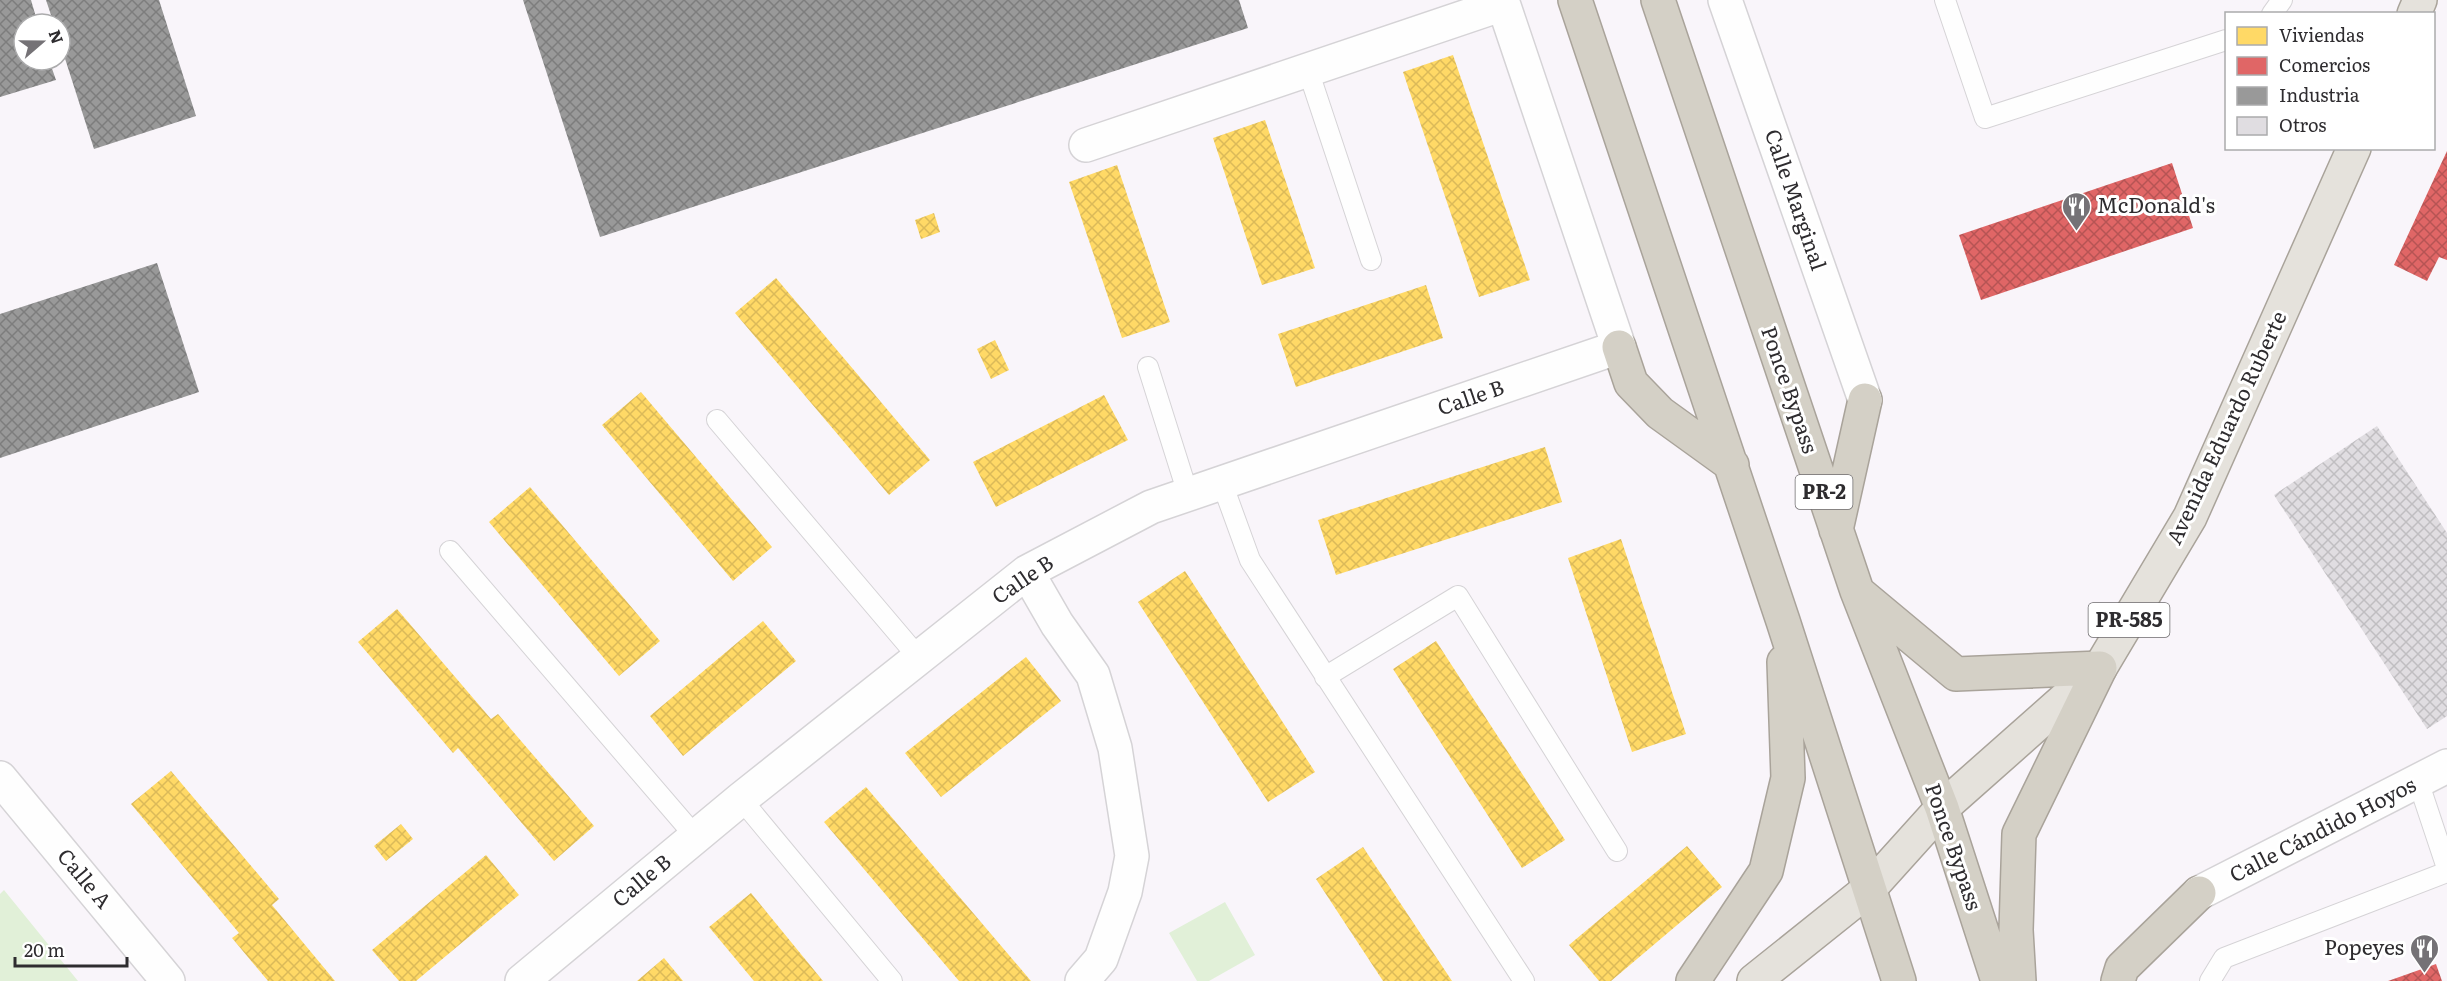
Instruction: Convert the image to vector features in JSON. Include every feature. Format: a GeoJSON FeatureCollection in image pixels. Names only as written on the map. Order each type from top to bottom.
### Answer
{"type":"FeatureCollection","features":[{"type":"Feature","properties":{"kind":"highway"},"geometry":{"type":"LineString","coordinates":[[1575,0],[1732,465],[1899,981]]}},
{"type":"Feature","properties":{"kind":"highway","name":"Ponce Bypass"},"geometry":{"type":"LineString","coordinates":[[1658,0],[1857,591],[1942,808],[1998,981]]}},
{"type":"Feature","properties":{"kind":"highway"},"geometry":{"type":"LineString","coordinates":[[1619,347],[1631,383],[1660,413],[1732,465]]}},
{"type":"Feature","properties":{"kind":"highway"},"geometry":{"type":"LineString","coordinates":[[1836,530],[1865,400]]}},
{"type":"Feature","properties":{"kind":"highway"},"geometry":{"type":"LineString","coordinates":[[1857,591],[1956,674],[2100,668],[2019,834],[2016,930],[2019,981]]}},
{"type":"Feature","properties":{"kind":"highway"},"geometry":{"type":"LineString","coordinates":[[1693,981],[1766,871],[1788,778],[1783,621]]}},
{"type":"Feature","properties":{"kind":"highway"},"geometry":{"type":"LineString","coordinates":[[2118,981],[2122,968],[2199,893]]}},
{"type":"Feature","properties":{"kind":"main road","name":"Avenida Eduardo Ruberte"},"geometry":{"type":"LineString","coordinates":[[1754,981],[1869,889],[1942,808],[2100,668],[2190,518],[2353,150]]}},
{"type":"Feature","properties":{"kind":"street","name":"Calle Marginal"},"geometry":{"type":"LineString","coordinates":[[1725,0],[1865,400]]}},
{"type":"Feature","properties":{"kind":"street"},"geometry":{"type":"LineString","coordinates":[[1086,145],[1503,2],[1619,347]]}},
{"type":"Feature","properties":{"kind":"street","name":"Calle B"},"geometry":{"type":"LineString","coordinates":[[522,981],[695,836],[1028,572],[1151,507],[1619,347]]}},
{"type":"Feature","properties":{"kind":"street"},"geometry":{"type":"LineString","coordinates":[[1028,572],[1057,624],[1093,675],[1115,748],[1132,856],[1125,892],[1101,959],[1082,981]]}},
{"type":"Feature","properties":{"kind":"street","name":"Calle Cándido Hoyos"},"geometry":{"type":"LineString","coordinates":[[2199,893],[2447,766]]}},
{"type":"Feature","properties":{"kind":"street","name":"Calle A"},"geometry":{"type":"LineString","coordinates":[[0,778],[168,981]]}},
{"type":"Feature","properties":{"kind":"lane"},"geometry":{"type":"LineString","coordinates":[[1945,0],[1985,118],[2225,40]]}},
{"type":"Feature","properties":{"kind":"lane"},"geometry":{"type":"LineString","coordinates":[[1308,70],[1371,260]]}},
{"type":"Feature","properties":{"kind":"lane"},"geometry":{"type":"LineString","coordinates":[[1148,367],[1188,494]]}},
{"type":"Feature","properties":{"kind":"lane"},"geometry":{"type":"LineString","coordinates":[[717,420],[919,658]]}},
{"type":"Feature","properties":{"kind":"lane"},"geometry":{"type":"LineString","coordinates":[[1222,483],[1250,560],[1524,981]]}},
{"type":"Feature","properties":{"kind":"lane"},"geometry":{"type":"LineString","coordinates":[[450,551],[695,836]]}},
{"type":"Feature","properties":{"kind":"lane"},"geometry":{"type":"LineString","coordinates":[[1325,677],[1458,596],[1617,851]]}},
{"type":"Feature","properties":{"kind":"lane"},"geometry":{"type":"LineString","coordinates":[[2210,981],[2224,958],[2447,870],[2418,781]]}},
{"type":"Feature","properties":{"kind":"lane"},"geometry":{"type":"LineString","coordinates":[[741,799],[892,981]]}},
{"type":"Feature","properties":{"kind":"green space"},"geometry":{"type":"Polygon","coordinates":[[[4,890],[78,981],[0,981],[0,894],[4,890]]]}},
{"type":"Feature","properties":{"kind":"green space"},"geometry":{"type":"Polygon","coordinates":[[[1225,902],[1255,955],[1209,981],[1197,981],[1169,933],[1225,902]]]}},
{"type":"Feature","properties":{"kind":"building: Viviendas"},"geometry":{"type":"Polygon","coordinates":[[[1453,55],[1530,280],[1479,297],[1403,72],[1453,55]]]}},
{"type":"Feature","properties":{"kind":"building: Viviendas"},"geometry":{"type":"Polygon","coordinates":[[[1265,120],[1315,268],[1262,285],[1213,138],[1265,120]]]}},
{"type":"Feature","properties":{"kind":"building: Viviendas"},"geometry":{"type":"Polygon","coordinates":[[[1117,165],[1170,322],[1122,338],[1069,182],[1117,165]]]}},
{"type":"Feature","properties":{"kind":"building: Viviendas"},"geometry":{"type":"Polygon","coordinates":[[[934,213],[940,232],[921,239],[915,220],[934,213]]]}},
{"type":"Feature","properties":{"kind":"building: Viviendas"},"geometry":{"type":"Polygon","coordinates":[[[776,278],[930,460],[889,495],[735,313],[776,278]]]}},
{"type":"Feature","properties":{"kind":"building: Viviendas"},"geometry":{"type":"Polygon","coordinates":[[[1426,285],[1443,338],[1296,387],[1278,334],[1426,285]]]}},
{"type":"Feature","properties":{"kind":"building: Viviendas"},"geometry":{"type":"Polygon","coordinates":[[[995,340],[1009,370],[991,379],[977,349],[995,340]]]}},
{"type":"Feature","properties":{"kind":"building: Viviendas"},"geometry":{"type":"Polygon","coordinates":[[[641,392],[772,547],[733,581],[602,425],[641,392]]]}},
{"type":"Feature","properties":{"kind":"building: Viviendas"},"geometry":{"type":"Polygon","coordinates":[[[1104,395],[1128,440],[996,507],[973,462],[1104,395]]]}},
{"type":"Feature","properties":{"kind":"building: Viviendas"},"geometry":{"type":"Polygon","coordinates":[[[1545,447],[1562,502],[1336,575],[1318,520],[1545,447]]]}},
{"type":"Feature","properties":{"kind":"building: Viviendas"},"geometry":{"type":"Polygon","coordinates":[[[530,487],[660,641],[619,676],[489,522],[530,487]]]}},
{"type":"Feature","properties":{"kind":"building: Viviendas"},"geometry":{"type":"Polygon","coordinates":[[[1621,539],[1686,734],[1632,752],[1568,558],[1621,539]]]}},
{"type":"Feature","properties":{"kind":"building: Viviendas"},"geometry":{"type":"Polygon","coordinates":[[[1185,571],[1315,772],[1268,802],[1138,602],[1185,571]]]}},
{"type":"Feature","properties":{"kind":"building: Viviendas"},"geometry":{"type":"Polygon","coordinates":[[[397,609],[491,719],[498,714],[594,826],[554,861],[458,748],[453,753],[358,642],[397,609]]]}},
{"type":"Feature","properties":{"kind":"building: Viviendas"},"geometry":{"type":"Polygon","coordinates":[[[763,621],[796,661],[683,756],[650,716],[763,621]]]}},
{"type":"Feature","properties":{"kind":"building: Viviendas"},"geometry":{"type":"Polygon","coordinates":[[[1436,641],[1565,840],[1522,868],[1393,669],[1436,641]]]}},
{"type":"Feature","properties":{"kind":"building: Viviendas"},"geometry":{"type":"Polygon","coordinates":[[[1026,657],[1061,701],[941,797],[905,753],[1026,657]]]}},
{"type":"Feature","properties":{"kind":"building: Viviendas"},"geometry":{"type":"Polygon","coordinates":[[[171,771],[279,899],[272,905],[335,981],[268,981],[232,938],[239,933],[131,804],[171,771]]]}},
{"type":"Feature","properties":{"kind":"building: Viviendas"},"geometry":{"type":"Polygon","coordinates":[[[866,787],[1031,981],[959,981],[824,822],[866,787]]]}},
{"type":"Feature","properties":{"kind":"building: Viviendas"},"geometry":{"type":"Polygon","coordinates":[[[401,824],[413,839],[386,861],[374,846],[401,824]]]}},
{"type":"Feature","properties":{"kind":"building: Viviendas"},"geometry":{"type":"Polygon","coordinates":[[[1687,846],[1722,887],[1611,981],[1599,981],[1569,945],[1687,846]]]}},
{"type":"Feature","properties":{"kind":"building: Viviendas"},"geometry":{"type":"Polygon","coordinates":[[[1363,847],[1452,981],[1383,981],[1316,879],[1363,847]]]}},
{"type":"Feature","properties":{"kind":"building: Viviendas"},"geometry":{"type":"Polygon","coordinates":[[[486,855],[519,895],[416,981],[399,981],[372,950],[486,855]]]}},
{"type":"Feature","properties":{"kind":"building: Viviendas"},"geometry":{"type":"Polygon","coordinates":[[[751,893],[823,981],[754,981],[709,927],[751,893]]]}},
{"type":"Feature","properties":{"kind":"building: Viviendas"},"geometry":{"type":"Polygon","coordinates":[[[664,958],[683,981],[637,981],[664,958]]]}},
{"type":"Feature","properties":{"kind":"building: Comercios"},"geometry":{"type":"Polygon","coordinates":[[[2447,151],[2447,260],[2439,257],[2427,281],[2394,265],[2447,151]]]}},
{"type":"Feature","properties":{"kind":"building: Comercios","name":"McDonald's"},"geometry":{"type":"Polygon","coordinates":[[[2172,163],[2193,228],[1981,300],[1959,235],[2172,163]]]}},
{"type":"Feature","properties":{"kind":"building: Comercios","name":"Popeyes"},"geometry":{"type":"Polygon","coordinates":[[[2436,964],[2442,981],[2388,981],[2436,964]]]}},
{"type":"Feature","properties":{"kind":"building: Industria"},"geometry":{"type":"Polygon","coordinates":[[[0,0],[31,0],[34,12],[12,12],[12,72],[53,72],[56,80],[0,97],[0,0]]]}},
{"type":"Feature","properties":{"kind":"building: Industria"},"geometry":{"type":"Polygon","coordinates":[[[46,0],[159,0],[196,116],[94,149],[69,72],[72,72],[72,12],[50,12],[46,0]]]}},
{"type":"Feature","properties":{"kind":"building: Industria"},"geometry":{"type":"Polygon","coordinates":[[[523,0],[1239,0],[1248,28],[600,237],[523,0]]]}},
{"type":"Feature","properties":{"kind":"building: Industria"},"geometry":{"type":"Polygon","coordinates":[[[157,263],[199,392],[0,458],[0,314],[157,263]]]}},
{"type":"Feature","properties":{"kind":"building: Otros"},"geometry":{"type":"Polygon","coordinates":[[[2377,426],[2447,533],[2447,716],[2427,729],[2274,495],[2377,426]]]}},
{"type":"Feature","properties":{"kind":"place","name":"McDonald's"},"geometry":{"type":"Point","coordinates":[2076,232]}},
{"type":"Feature","properties":{"kind":"place","name":"Popeyes"},"geometry":{"type":"Point","coordinates":[2425,974]}}]}
